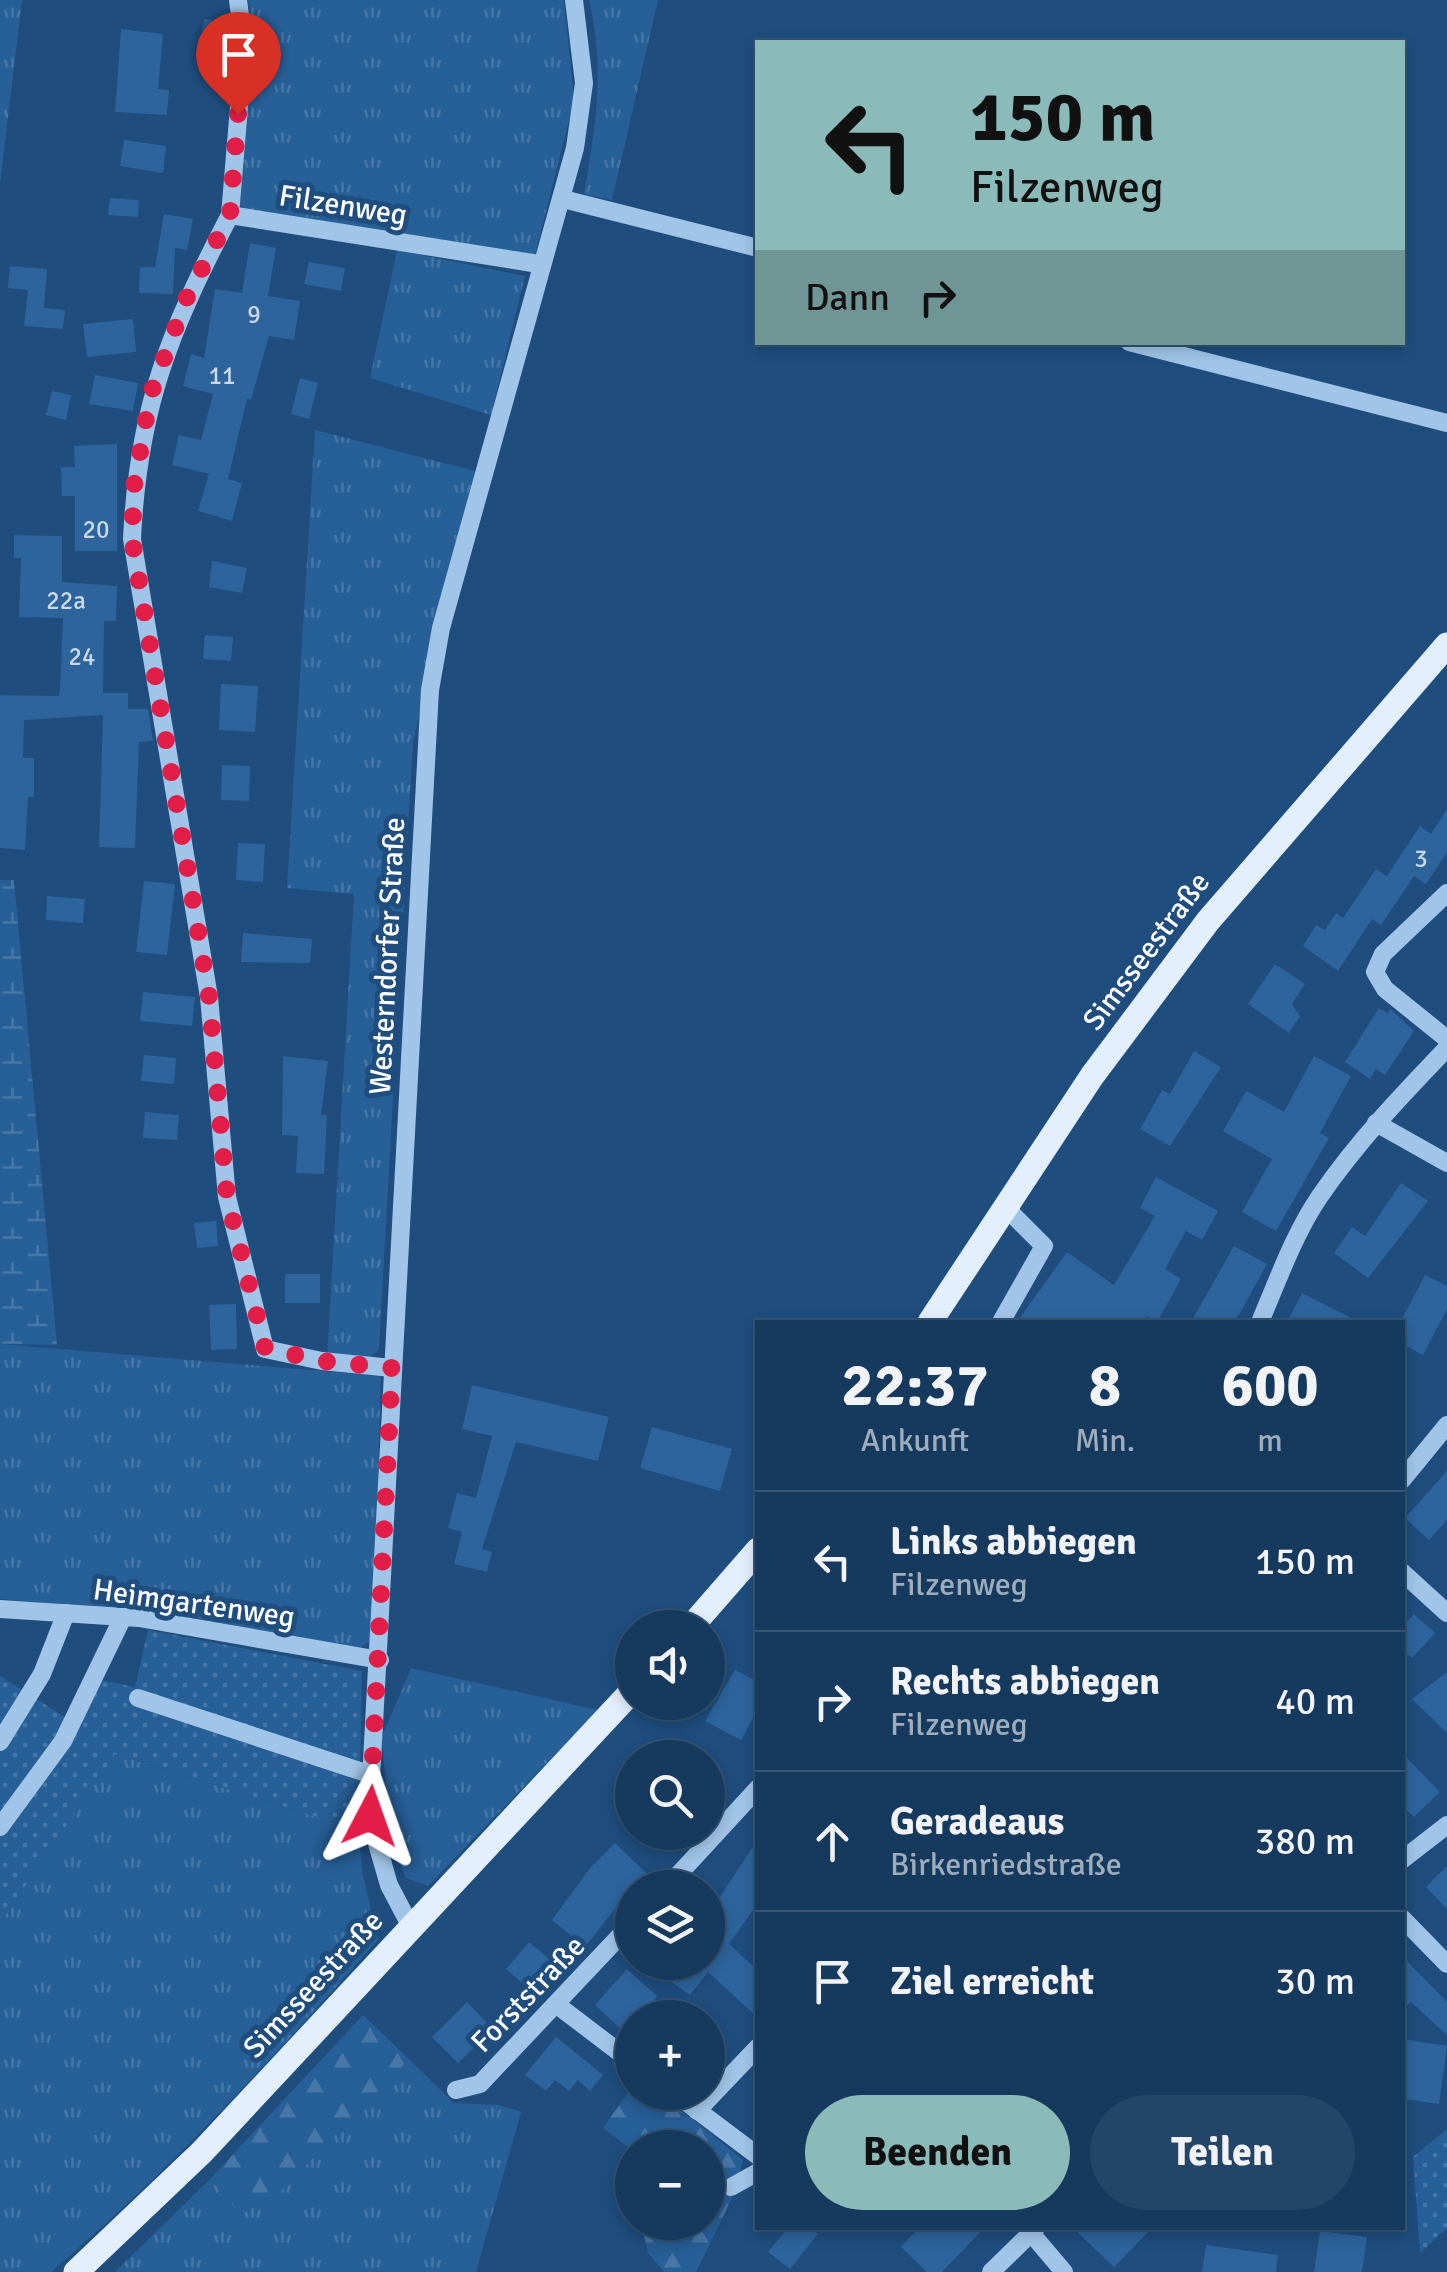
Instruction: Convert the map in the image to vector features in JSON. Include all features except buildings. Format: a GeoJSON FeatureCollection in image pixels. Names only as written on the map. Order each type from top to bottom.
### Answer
{"type":"FeatureCollection","features":[{"type":"Feature","properties":{"kind":"main road","name":"Simsseestraße"},"geometry":{"type":"LineString","coordinates":[[931,1320],[1092,1076],[1208,921],[1447,645]]}},
{"type":"Feature","properties":{"kind":"main road"},"geometry":{"type":"LineString","coordinates":[[706,1610],[755,1553]]}},
{"type":"Feature","properties":{"kind":"main road","name":"Simsseestraße"},"geometry":{"type":"LineString","coordinates":[[76,2272],[202,2152],[615,1708]]}},
{"type":"Feature","properties":{"kind":"street"},"geometry":{"type":"LineString","coordinates":[[238,0],[244,47],[230,215],[186,299],[150,396],[134,486],[132,539],[209,996],[227,1197],[265,1348],[322,1361],[392,1368]]}},
{"type":"Feature","properties":{"kind":"street","name":"Westerndorfer Straße"},"geometry":{"type":"LineString","coordinates":[[411,1927],[389,1884],[370,1816],[430,690],[440,628],[540,264],[563,199],[582,118],[584,83],[574,0]]}},
{"type":"Feature","properties":{"kind":"street"},"geometry":{"type":"LineString","coordinates":[[563,199],[755,247]]}},
{"type":"Feature","properties":{"kind":"street","name":"Filzenweg"},"geometry":{"type":"LineString","coordinates":[[230,215],[540,264]]}},
{"type":"Feature","properties":{"kind":"street"},"geometry":{"type":"LineString","coordinates":[[1141,345],[1447,423]]}},
{"type":"Feature","properties":{"kind":"street"},"geometry":{"type":"LineString","coordinates":[[1447,893],[1383,954],[1375,972],[1385,989],[1447,1040]]}},
{"type":"Feature","properties":{"kind":"street"},"geometry":{"type":"LineString","coordinates":[[1261,1320],[1318,1198],[1376,1122],[1447,1048]]}},
{"type":"Feature","properties":{"kind":"street"},"geometry":{"type":"LineString","coordinates":[[1376,1122],[1447,1163]]}},
{"type":"Feature","properties":{"kind":"street"},"geometry":{"type":"LineString","coordinates":[[1002,1320],[1044,1246],[1007,1209]]}},
{"type":"Feature","properties":{"kind":"street"},"geometry":{"type":"LineString","coordinates":[[1405,1476],[1447,1425]]}},
{"type":"Feature","properties":{"kind":"street"},"geometry":{"type":"LineString","coordinates":[[1405,1575],[1447,1612]]}},
{"type":"Feature","properties":{"kind":"street","name":"Heimgartenweg"},"geometry":{"type":"LineString","coordinates":[[0,1609],[123,1617],[380,1660]]}},
{"type":"Feature","properties":{"kind":"street"},"geometry":{"type":"LineString","coordinates":[[0,1742],[42,1674],[66,1613]]}},
{"type":"Feature","properties":{"kind":"street"},"geometry":{"type":"LineString","coordinates":[[0,1826],[62,1741],[123,1617]]}},
{"type":"Feature","properties":{"kind":"street"},"geometry":{"type":"LineString","coordinates":[[138,1698],[372,1775]]}},
{"type":"Feature","properties":{"kind":"street"},"geometry":{"type":"LineString","coordinates":[[683,1870],[755,1791]]}},
{"type":"Feature","properties":{"kind":"street"},"geometry":{"type":"LineString","coordinates":[[1405,1858],[1447,1825]]}},
{"type":"Feature","properties":{"kind":"street"},"geometry":{"type":"LineString","coordinates":[[1405,1921],[1447,1964]]}},
{"type":"Feature","properties":{"kind":"street","name":"Forststraße"},"geometry":{"type":"LineString","coordinates":[[456,2090],[480,2084],[615,1942]]}},
{"type":"Feature","properties":{"kind":"street"},"geometry":{"type":"LineString","coordinates":[[558,2005],[615,2049]]}},
{"type":"Feature","properties":{"kind":"street"},"geometry":{"type":"LineString","coordinates":[[755,2050],[697,2111],[755,2154]]}},
{"type":"Feature","properties":{"kind":"street"},"geometry":{"type":"LineString","coordinates":[[731,2187],[755,2174]]}},
{"type":"Feature","properties":{"kind":"street"},"geometry":{"type":"LineString","coordinates":[[991,2272],[1034,2230],[1064,2272]]}},
{"type":"Feature","properties":{"kind":"green space"},"geometry":{"type":"Polygon","coordinates":[[[0,0],[22,0],[0,184],[0,0]]]}},
{"type":"Feature","properties":{"kind":"green space"},"geometry":{"type":"Polygon","coordinates":[[[248,0],[564,0],[574,100],[535,255],[247,211],[238,203],[253,35],[248,0]]]}},
{"type":"Feature","properties":{"kind":"green space"},"geometry":{"type":"Polygon","coordinates":[[[589,0],[658,0],[612,200],[584,194],[598,74],[589,0]]]}},
{"type":"Feature","properties":{"kind":"green space"},"geometry":{"type":"Polygon","coordinates":[[[397,250],[525,276],[491,415],[370,378],[397,250]]]}},
{"type":"Feature","properties":{"kind":"green space"},"geometry":{"type":"Polygon","coordinates":[[[315,430],[475,471],[413,742],[379,1349],[371,1357],[327,1357],[354,894],[287,888],[315,430]]]}},
{"type":"Feature","properties":{"kind":"green space"},"geometry":{"type":"Polygon","coordinates":[[[0,880],[14,880],[57,1345],[0,1344],[0,880]]]}},
{"type":"Feature","properties":{"kind":"green space"},"geometry":{"type":"Polygon","coordinates":[[[0,1344],[381,1376],[373,1638],[359,1649],[170,1613],[0,1599],[0,1344]]]}},
{"type":"Feature","properties":{"kind":"green space"},"geometry":{"type":"Polygon","coordinates":[[[148,1630],[362,1671],[359,1830],[115,1754],[0,1923],[0,1676],[76,1724],[101,1680],[135,1687],[148,1630]]]}},
{"type":"Feature","properties":{"kind":"green space"},"geometry":{"type":"Polygon","coordinates":[[[411,1668],[598,1710],[428,1886],[406,1878],[390,1843],[382,1737],[411,1668]]]}},
{"type":"Feature","properties":{"kind":"green space"},"geometry":{"type":"Polygon","coordinates":[[[115,1754],[359,1830],[362,1871],[378,1940],[220,2112],[138,2194],[51,2272],[0,2272],[0,1923],[115,1754]]]}},
{"type":"Feature","properties":{"kind":"green space"},"geometry":{"type":"Polygon","coordinates":[[[363,2015],[409,2059],[278,2194],[241,2214],[210,2179],[363,2015]]]}},
{"type":"Feature","properties":{"kind":"green space"},"geometry":{"type":"Polygon","coordinates":[[[409,2059],[454,2103],[499,2105],[521,2112],[476,2272],[115,2272],[210,2179],[241,2214],[277,2194],[409,2059]]]}},
{"type":"Feature","properties":{"kind":"green space"},"geometry":{"type":"Polygon","coordinates":[[[616,2110],[681,2110],[706,2130],[615,2130],[615,2137],[603,2128],[616,2110]]]}},
{"type":"Feature","properties":{"kind":"green space"},"geometry":{"type":"Polygon","coordinates":[[[1447,2129],[1447,2228],[1420,2253],[1413,2157],[1447,2129]]]}},
{"type":"Feature","properties":{"kind":"green space"},"geometry":{"type":"Polygon","coordinates":[[[725,2145],[743,2160],[725,2212],[725,2145]]]}},
{"type":"Feature","properties":{"kind":"green space"},"geometry":{"type":"Polygon","coordinates":[[[645,2240],[712,2240],[696,2272],[664,2272],[648,2253],[645,2240]]]}},
{"type":"Feature","properties":{"kind":"route"},"geometry":{"type":"LineString","coordinates":[[238,114],[230,215],[186,299],[150,396],[134,486],[132,539],[164,708],[209,996],[227,1197],[248,1294],[265,1348],[322,1361],[392,1368],[370,1816]]}}]}
